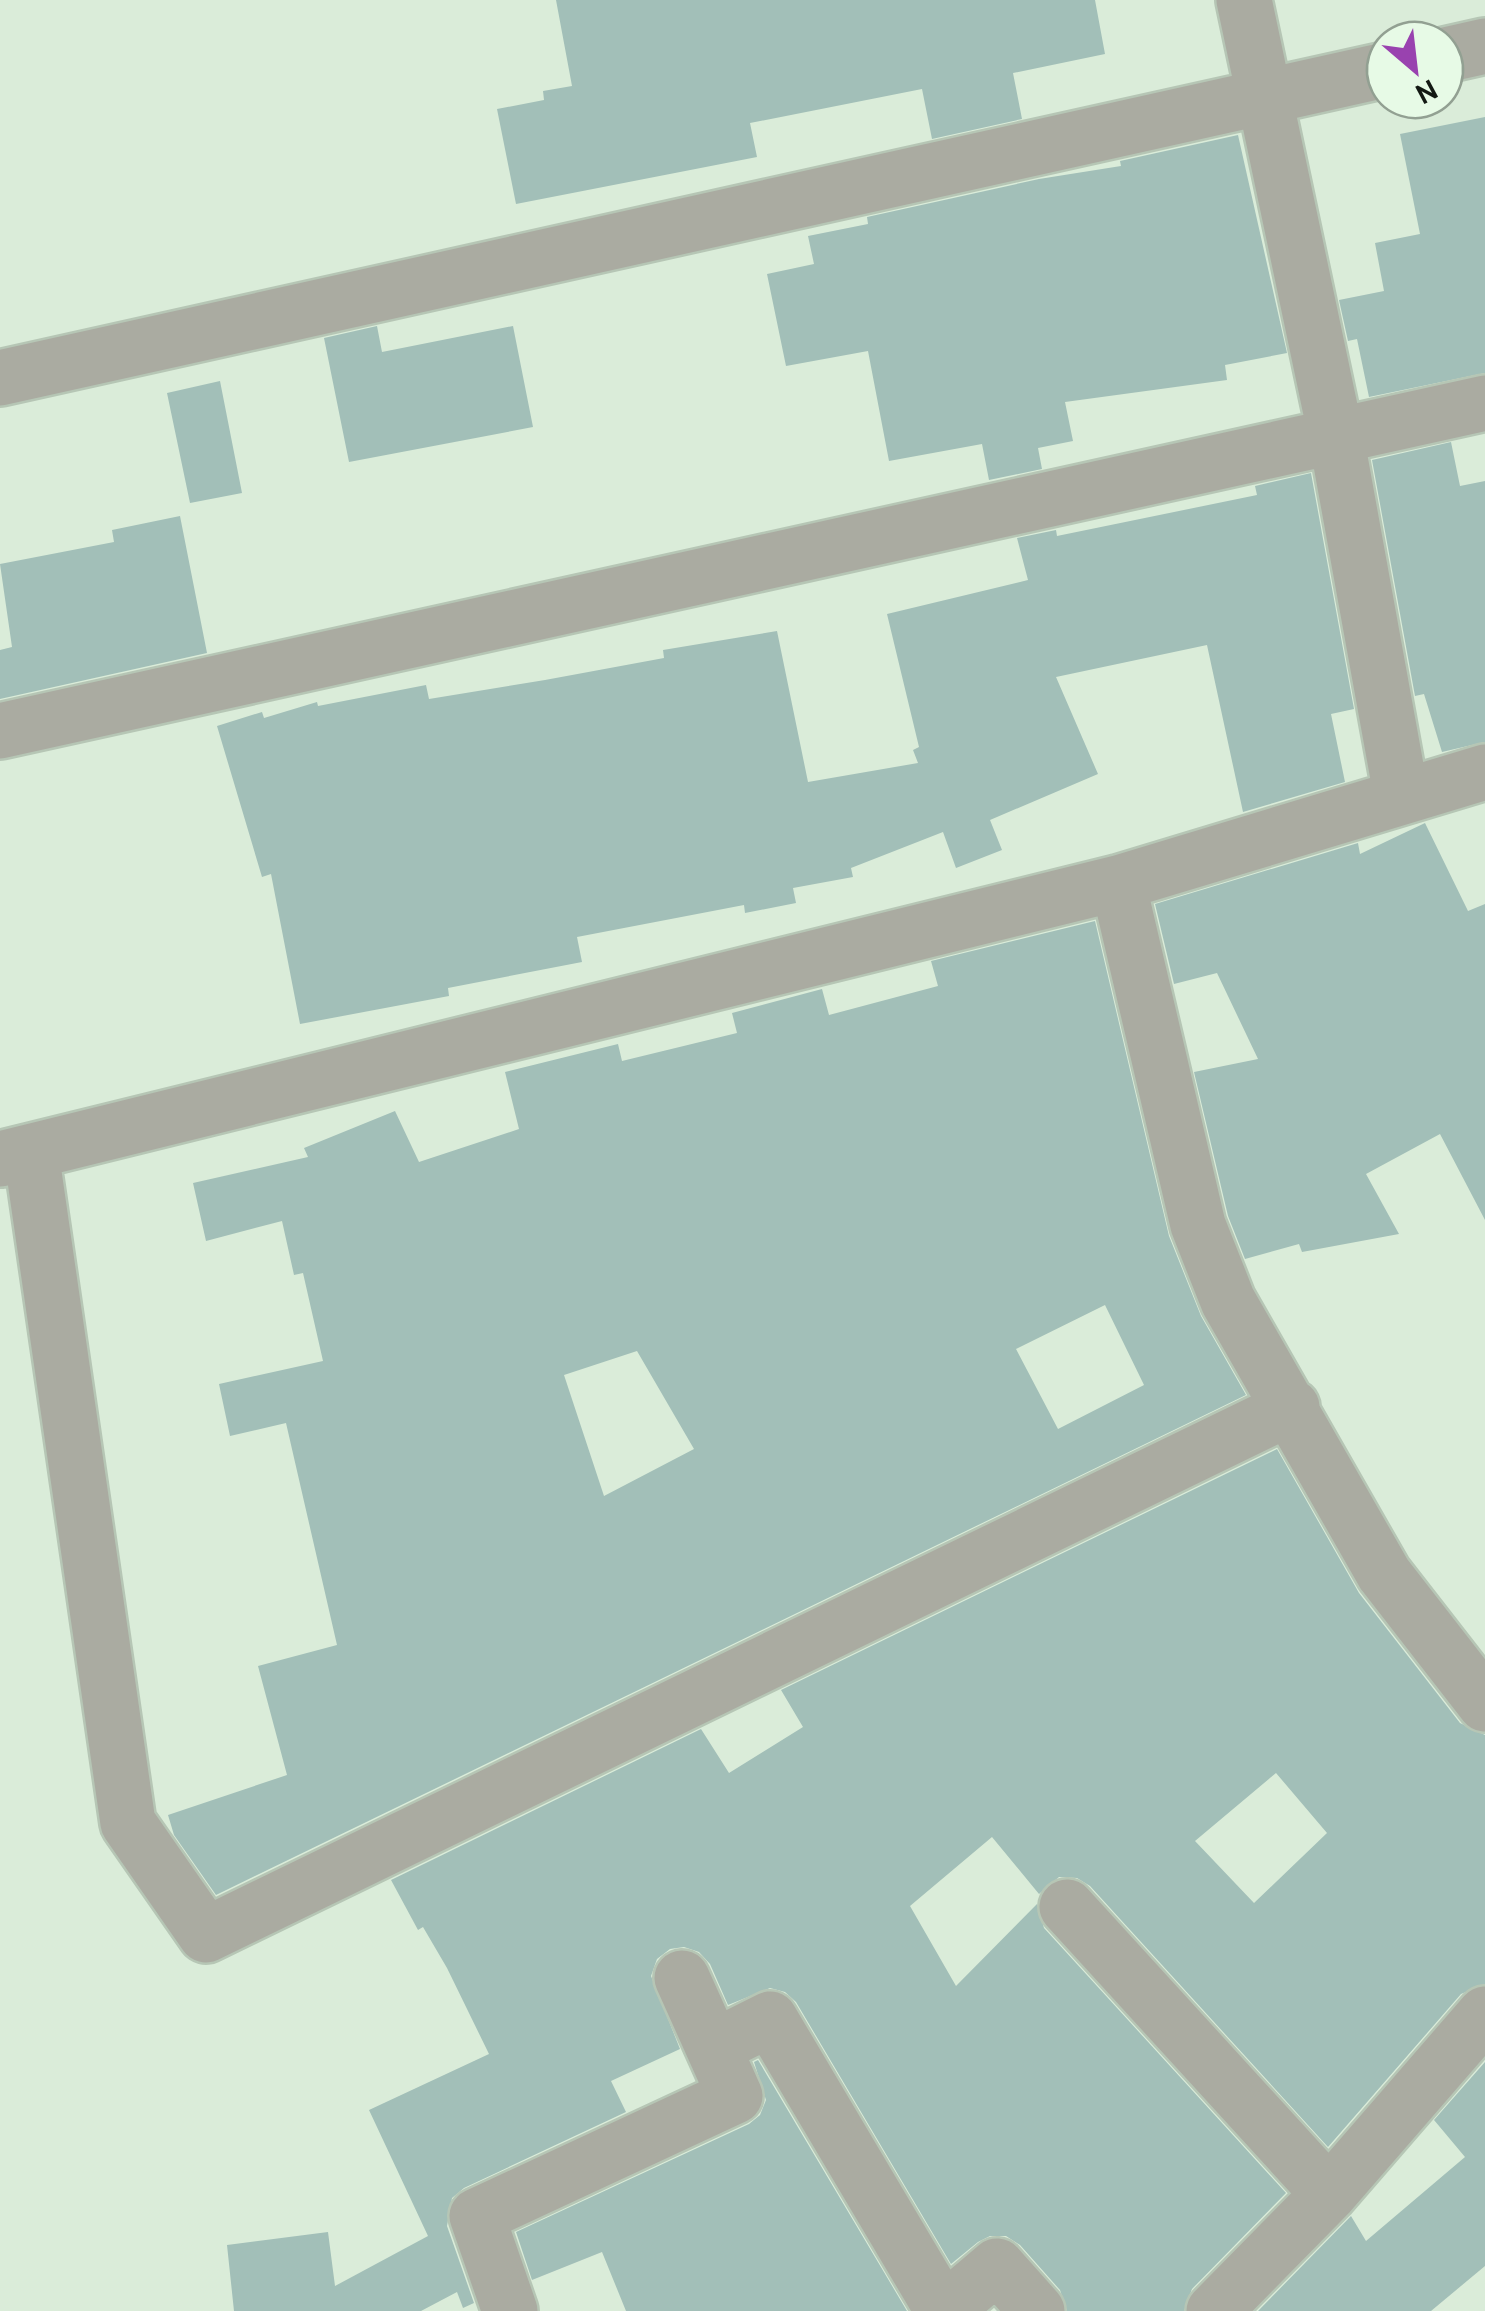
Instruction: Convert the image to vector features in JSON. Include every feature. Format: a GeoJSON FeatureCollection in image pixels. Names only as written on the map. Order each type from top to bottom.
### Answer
{"type":"FeatureCollection","features":[{"type":"Feature","properties":{"kind":"street"},"geometry":{"type":"LineString","coordinates":[[1244,0],[1336,436],[1401,794]]}},
{"type":"Feature","properties":{"kind":"street"},"geometry":{"type":"LineString","coordinates":[[0,378],[1365,75]]}},
{"type":"Feature","properties":{"kind":"street"},"geometry":{"type":"LineString","coordinates":[[0,731],[1485,402]]}},
{"type":"Feature","properties":{"kind":"street"},"geometry":{"type":"LineString","coordinates":[[1292,1407],[206,1934],[128,1823],[15,1155],[1118,882],[1401,794],[1485,772]]}},
{"type":"Feature","properties":{"kind":"street"},"geometry":{"type":"LineString","coordinates":[[1118,882],[1198,1225],[1228,1301],[1384,1574],[1485,1704]]}},
{"type":"Feature","properties":{"kind":"street"},"geometry":{"type":"LineString","coordinates":[[1067,1907],[1329,2194]]}},
{"type":"Feature","properties":{"kind":"street"},"geometry":{"type":"LineString","coordinates":[[510,2311],[477,2216],[735,2096],[682,1978]]}},
{"type":"Feature","properties":{"kind":"street"},"geometry":{"type":"LineString","coordinates":[[714,2047],[770,2019],[943,2311],[997,2266],[1038,2311]]}},
{"type":"Feature","properties":{"kind":"street"},"geometry":{"type":"LineString","coordinates":[[1214,2311],[1329,2194],[1483,2022]]}},
{"type":"Feature","properties":{"kind":"building"},"geometry":{"type":"Polygon","coordinates":[[[556,0],[1095,0],[1105,54],[1013,73],[1022,119],[932,139],[922,89],[750,123],[757,157],[516,204],[497,109],[544,100],[543,91],[572,86],[556,0]]]}},
{"type":"Feature","properties":{"kind":"building"},"geometry":{"type":"Polygon","coordinates":[[[1485,117],[1485,373],[1369,397],[1357,339],[1348,341],[1339,300],[1384,291],[1375,243],[1420,234],[1400,134],[1485,117]]]}},
{"type":"Feature","properties":{"kind":"building"},"geometry":{"type":"Polygon","coordinates":[[[1238,135],[1287,353],[1225,365],[1227,380],[1065,402],[1073,441],[1038,448],[1042,469],[989,480],[982,444],[889,461],[868,351],[786,366],[767,274],[814,264],[808,236],[868,224],[867,217],[1039,179],[1121,166],[1120,161],[1238,135]]]}},
{"type":"Feature","properties":{"kind":"building"},"geometry":{"type":"Polygon","coordinates":[[[377,326],[382,352],[513,326],[533,427],[349,462],[324,338],[377,326]]]}},
{"type":"Feature","properties":{"kind":"building"},"geometry":{"type":"Polygon","coordinates":[[[220,381],[242,493],[190,503],[167,393],[220,381]]]}},
{"type":"Feature","properties":{"kind":"building"},"geometry":{"type":"Polygon","coordinates":[[[1451,442],[1460,486],[1485,481],[1485,742],[1442,752],[1424,694],[1415,696],[1372,460],[1451,442]]]}},
{"type":"Feature","properties":{"kind":"building"},"geometry":{"type":"Polygon","coordinates":[[[1311,473],[1354,709],[1331,714],[1345,782],[1243,812],[1207,645],[1056,677],[1098,774],[990,820],[1002,850],[956,868],[943,832],[851,868],[853,877],[793,888],[796,903],[745,913],[744,905],[577,937],[582,962],[448,988],[449,996],[300,1024],[271,874],[262,877],[217,726],[262,712],[264,718],[317,702],[318,706],[426,685],[429,699],[545,680],[664,658],[663,650],[777,631],[808,782],[918,763],[913,750],[919,747],[887,614],[1028,580],[1017,538],[1056,530],[1057,536],[1257,495],[1255,486],[1311,473]]]}},
{"type":"Feature","properties":{"kind":"building"},"geometry":{"type":"Polygon","coordinates":[[[180,516],[207,653],[0,699],[0,650],[12,647],[0,564],[114,542],[112,530],[180,516]]]}},
{"type":"Feature","properties":{"kind":"building"},"geometry":{"type":"Polygon","coordinates":[[[1425,823],[1468,911],[1485,904],[1485,1220],[1440,1134],[1366,1174],[1399,1234],[1302,1252],[1299,1244],[1245,1259],[1228,1216],[1194,1072],[1258,1059],[1217,973],[1174,984],[1155,904],[1358,843],[1360,854],[1425,823]]]}},
{"type":"Feature","properties":{"kind":"building"},"geometry":{"type":"Polygon","coordinates":[[[1095,921],[1169,1236],[1201,1316],[1246,1395],[216,1895],[174,1835],[168,1815],[287,1775],[258,1666],[337,1645],[286,1423],[230,1436],[219,1384],[323,1361],[303,1273],[294,1275],[282,1221],[206,1241],[193,1183],[308,1157],[304,1148],[395,1111],[419,1162],[519,1129],[505,1072],[618,1044],[622,1061],[737,1033],[732,1013],[822,989],[829,1015],[938,986],[931,961],[1095,921]],[[1105,1305],[1016,1349],[1058,1429],[1144,1385],[1105,1305]],[[637,1351],[564,1375],[604,1496],[694,1449],[637,1351]]]}},
{"type":"Feature","properties":{"kind":"building"},"geometry":{"type":"Polygon","coordinates":[[[1277,1449],[1359,1593],[1460,1723],[1485,1735],[1485,1984],[1461,1994],[1328,2147],[1090,1886],[1077,1878],[1059,1877],[1039,1894],[992,1837],[910,1906],[956,1986],[1037,1904],[1044,1928],[1286,2193],[1192,2289],[1184,2311],[1067,2311],[1060,2290],[1020,2245],[1006,2236],[990,2236],[978,2242],[951,2264],[796,2002],[785,1992],[770,1988],[728,2005],[710,1964],[699,1952],[684,1947],[670,1949],[657,1959],[651,1976],[680,2049],[611,2081],[626,2112],[464,2188],[452,2198],[447,2226],[474,2303],[463,2308],[457,2292],[421,2311],[234,2311],[227,2245],[328,2232],[335,2286],[428,2236],[369,2110],[489,2054],[447,1968],[423,1927],[418,1930],[391,1880],[701,1729],[729,1773],[803,1727],[781,1690],[1277,1449]],[[1276,1773],[1195,1841],[1254,1903],[1327,1833],[1276,1773]]]}},
{"type":"Feature","properties":{"kind":"building"},"geometry":{"type":"Polygon","coordinates":[[[758,2060],[907,2311],[626,2311],[602,2252],[532,2280],[516,2232],[749,2124],[760,2115],[766,2100],[754,2062],[758,2060]]]}},
{"type":"Feature","properties":{"kind":"building"},"geometry":{"type":"Polygon","coordinates":[[[1485,2062],[1485,2266],[1431,2311],[1258,2311],[1351,2216],[1366,2241],[1465,2157],[1434,2120],[1485,2062]]]}}]}
